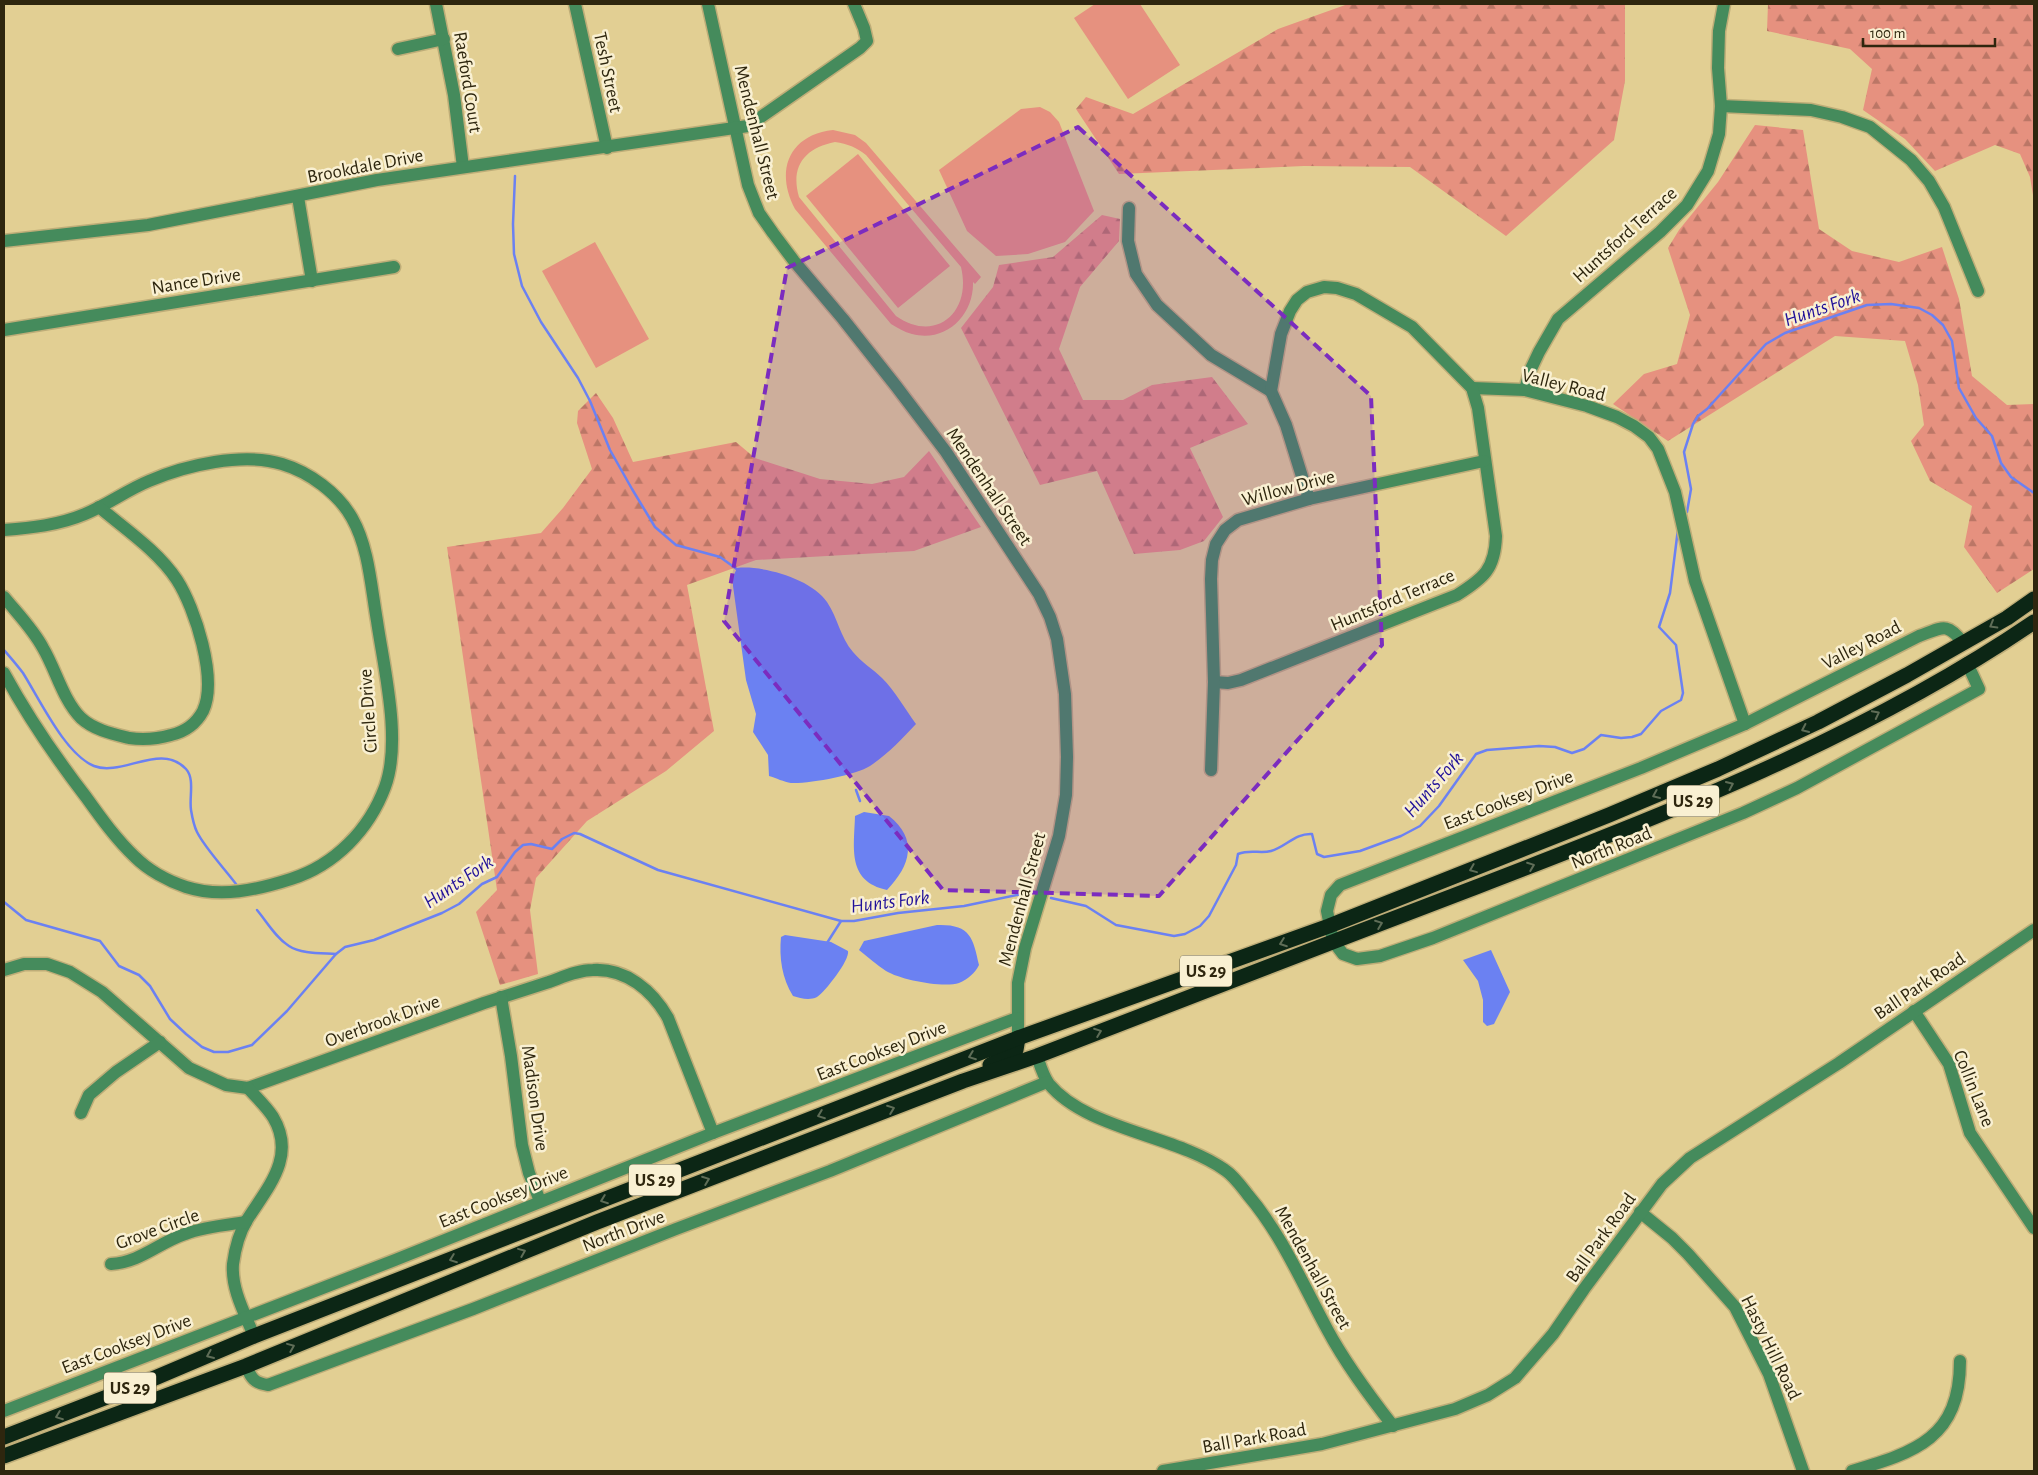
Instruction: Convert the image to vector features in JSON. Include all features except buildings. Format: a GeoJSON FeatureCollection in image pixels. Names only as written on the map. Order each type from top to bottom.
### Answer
{"type":"FeatureCollection","features":[{"type":"Feature","properties":{"kind":"highway","name":"US 29"},"geometry":{"type":"LineString","coordinates":[[4,1437],[143,1383],[254,1336],[1018,1038],[1329,926],[1609,814],[1718,769],[1818,722],[1963,643],[2034,599]]}},
{"type":"Feature","properties":{"kind":"highway","name":"US 29"},"geometry":{"type":"LineString","coordinates":[[4,1456],[246,1366],[597,1222],[1615,834],[1728,786],[1916,694],[2034,622]]}},
{"type":"Feature","properties":{"kind":"highway"},"geometry":{"type":"LineString","coordinates":[[1036,1056],[1038,1047],[1068,1035],[1113,1005]]}},
{"type":"Feature","properties":{"kind":"highway"},"geometry":{"type":"LineString","coordinates":[[963,1081],[1016,1050],[1018,1038]]}},
{"type":"Feature","properties":{"kind":"street","name":"Raeford Court"},"geometry":{"type":"LineString","coordinates":[[436,4],[454,96],[463,167]]}},
{"type":"Feature","properties":{"kind":"street","name":"Tesh Street"},"geometry":{"type":"LineString","coordinates":[[576,4],[607,148]]}},
{"type":"Feature","properties":{"kind":"street","name":"Mendenhall Street"},"geometry":{"type":"LineString","coordinates":[[708,4],[734,128],[748,185],[759,213],[794,261],[849,326],[946,452],[1039,594],[1050,617],[1057,639],[1065,694],[1066,795],[1059,836],[1025,948],[1018,983],[1018,1038]]}},
{"type":"Feature","properties":{"kind":"street","name":"Brookdale Drive"},"geometry":{"type":"LineString","coordinates":[[4,241],[148,225],[377,180],[748,126],[860,48],[867,41],[854,4]]}},
{"type":"Feature","properties":{"kind":"street","name":"Huntsford Terrace"},"geometry":{"type":"LineString","coordinates":[[1525,390],[1536,359],[1558,319],[1660,232],[1688,205],[1708,171],[1719,134],[1721,106],[1718,68],[1719,31],[1724,4]]}},
{"type":"Feature","properties":{"kind":"street"},"geometry":{"type":"LineString","coordinates":[[398,49],[444,39]]}},
{"type":"Feature","properties":{"kind":"street"},"geometry":{"type":"LineString","coordinates":[[1721,106],[1810,110],[1842,117],[1870,127],[1911,160],[1930,180],[1944,207],[1978,290]]}},
{"type":"Feature","properties":{"kind":"street"},"geometry":{"type":"LineString","coordinates":[[298,197],[312,281]]}},
{"type":"Feature","properties":{"kind":"street"},"geometry":{"type":"LineString","coordinates":[[1129,208],[1128,241],[1136,274],[1157,305],[1211,355],[1271,391]]}},
{"type":"Feature","properties":{"kind":"street","name":"Nance Drive"},"geometry":{"type":"LineString","coordinates":[[4,330],[394,267]]}},
{"type":"Feature","properties":{"kind":"street"},"geometry":{"type":"LineString","coordinates":[[1309,499],[1286,425],[1271,391],[1282,334],[1290,312],[1297,300],[1308,292],[1322,287],[1337,288],[1356,294],[1412,327],[1472,388]]}},
{"type":"Feature","properties":{"kind":"street","name":"Huntsford Terrace"},"geometry":{"type":"LineString","coordinates":[[1214,682],[1228,683],[1250,677],[1457,594],[1477,582],[1488,570],[1495,554],[1496,536],[1478,408],[1472,388]]}},
{"type":"Feature","properties":{"kind":"street","name":"Valley Road"},"geometry":{"type":"LineString","coordinates":[[1472,388],[1525,390],[1588,406],[1634,426],[1649,437],[1658,449],[1675,492],[1695,581],[1745,724],[1919,636],[1944,627],[1954,630],[1963,643]]}},
{"type":"Feature","properties":{"kind":"street","name":"Circle Drive"},"geometry":{"type":"LineString","coordinates":[[4,530],[30,528],[62,522],[100,507],[149,481],[194,467],[255,459],[284,465],[300,472],[327,490],[343,505],[357,529],[364,551],[390,717],[391,742],[385,787],[361,832],[335,857],[300,876],[265,887],[225,893],[188,888],[157,874],[136,859],[110,830],[56,758],[16,696],[4,673]]}},
{"type":"Feature","properties":{"kind":"street","name":"Willow Drive"},"geometry":{"type":"LineString","coordinates":[[1211,770],[1214,682],[1211,579],[1216,544],[1225,530],[1238,520],[1309,499],[1484,461]]}},
{"type":"Feature","properties":{"kind":"street"},"geometry":{"type":"LineString","coordinates":[[4,597],[42,646],[69,700],[80,717],[93,727],[117,735],[150,739],[178,733],[190,727],[203,710],[207,690],[201,634],[189,604],[176,580],[158,558],[100,507]]}},
{"type":"Feature","properties":{"kind":"street","name":"North Road"},"geometry":{"type":"LineString","coordinates":[[1333,941],[1343,954],[1357,959],[1380,956],[1433,938],[1743,813],[1797,788],[1978,690],[1967,663]]}},
{"type":"Feature","properties":{"kind":"street","name":"East Cooksey Drive"},"geometry":{"type":"LineString","coordinates":[[1333,941],[1327,910],[1331,895],[1340,885],[1641,768],[1745,724]]}},
{"type":"Feature","properties":{"kind":"street","name":"Ball Park Road"},"geometry":{"type":"LineString","coordinates":[[1163,1471],[1322,1444],[1461,1406],[1488,1395],[1515,1378],[1554,1334],[1640,1212],[1662,1184],[1690,1158],[1839,1063],[2034,930]]}},
{"type":"Feature","properties":{"kind":"street","name":"Overbrook Drive"},"geometry":{"type":"LineString","coordinates":[[4,970],[24,964],[47,964],[70,972],[102,992],[189,1068],[226,1085],[248,1088],[501,997],[576,973],[593,970],[609,972],[629,978],[653,994],[668,1018],[713,1133]]}},
{"type":"Feature","properties":{"kind":"street","name":"Madison Drive"},"geometry":{"type":"LineString","coordinates":[[501,997],[511,1056],[522,1145],[529,1173],[540,1202]]}},
{"type":"Feature","properties":{"kind":"street","name":"Collin Lane"},"geometry":{"type":"LineString","coordinates":[[1914,1011],[1949,1064],[1970,1133],[2034,1228]]}},
{"type":"Feature","properties":{"kind":"street","name":"East Cooksey Drive"},"geometry":{"type":"LineString","coordinates":[[4,1411],[394,1260],[713,1133],[1018,1018]]}},
{"type":"Feature","properties":{"kind":"street"},"geometry":{"type":"LineString","coordinates":[[81,1113],[89,1095],[116,1072],[160,1042]]}},
{"type":"Feature","properties":{"kind":"street","name":"Mendenhall Street"},"geometry":{"type":"LineString","coordinates":[[1036,1056],[1047,1082],[1068,1101],[1088,1113],[1208,1159],[1227,1171],[1260,1208],[1285,1247],[1328,1331],[1363,1387],[1393,1426]]}},
{"type":"Feature","properties":{"kind":"street","name":"North Drive"},"geometry":{"type":"LineString","coordinates":[[246,1366],[252,1379],[258,1383],[268,1385],[473,1309],[830,1171],[1047,1082]]}},
{"type":"Feature","properties":{"kind":"street"},"geometry":{"type":"LineString","coordinates":[[248,1088],[273,1118],[282,1146],[280,1165],[270,1186],[246,1222],[237,1242],[233,1266],[234,1286],[254,1336]]}},
{"type":"Feature","properties":{"kind":"street","name":"Hasty Hill Road"},"geometry":{"type":"LineString","coordinates":[[1640,1212],[1672,1238],[1688,1254],[1734,1307],[1769,1374],[1803,1471]]}},
{"type":"Feature","properties":{"kind":"street","name":"Grove Circle"},"geometry":{"type":"LineString","coordinates":[[111,1264],[125,1263],[138,1258],[171,1239],[187,1233],[246,1222]]}},
{"type":"Feature","properties":{"kind":"street"},"geometry":{"type":"LineString","coordinates":[[1852,1471],[1907,1453],[1923,1444],[1936,1433],[1948,1418],[1956,1398],[1960,1380],[1960,1361]]}},
{"type":"Feature","properties":{"kind":"highlighted area"},"geometry":{"type":"Polygon","coordinates":[[[1078,127],[1371,396],[1382,645],[1159,896],[943,890],[724,621],[787,268],[1078,127]]]}},
{"type":"Feature","properties":{"kind":"green space"},"geometry":{"type":"Polygon","coordinates":[[[1095,4],[1140,4],[1180,65],[1128,99],[1074,18],[1095,4]]]}},
{"type":"Feature","properties":{"kind":"green space"},"geometry":{"type":"Polygon","coordinates":[[[1348,4],[1625,4],[1625,81],[1614,140],[1506,236],[1410,167],[1304,166],[1119,174],[1076,109],[1086,97],[1133,114],[1278,29],[1348,4]]]}},
{"type":"Feature","properties":{"kind":"green space"},"geometry":{"type":"Polygon","coordinates":[[[1768,4],[2034,4],[2034,201],[2030,177],[2020,154],[1995,145],[1935,171],[1905,139],[1863,110],[1872,69],[1850,49],[1767,31],[1768,4]]]}},
{"type":"Feature","properties":{"kind":"green space"},"geometry":{"type":"Polygon","coordinates":[[[1040,107],[1050,112],[1059,122],[1094,211],[1065,242],[1028,254],[996,256],[967,231],[939,170],[1021,109],[1040,107]]]}},
{"type":"Feature","properties":{"kind":"green space"},"geometry":{"type":"Polygon","coordinates":[[[1755,125],[1803,130],[1819,229],[1852,251],[1899,262],[1942,247],[1959,299],[1972,376],[2007,405],[2034,404],[2034,569],[1997,593],[1964,547],[1972,506],[1930,481],[1911,441],[1924,425],[1918,385],[1905,341],[1835,336],[1668,441],[1613,404],[1644,374],[1677,364],[1690,315],[1668,248],[1679,230],[1718,182],[1755,125]]]}},
{"type":"Feature","properties":{"kind":"green space"},"geometry":{"type":"Polygon","coordinates":[[[833,130],[855,135],[866,143],[981,277],[975,284],[973,282],[969,305],[956,324],[947,330],[924,336],[909,333],[891,324],[795,209],[786,182],[786,169],[796,147],[805,139],[818,133],[833,130]],[[835,142],[815,149],[802,160],[797,176],[799,197],[896,316],[911,324],[925,326],[937,325],[948,319],[956,310],[961,298],[963,283],[961,267],[866,155],[848,145],[835,142]]]}},
{"type":"Feature","properties":{"kind":"green space"},"geometry":{"type":"Polygon","coordinates":[[[858,154],[950,266],[898,308],[806,196],[858,154]]]}},
{"type":"Feature","properties":{"kind":"green space"},"geometry":{"type":"Polygon","coordinates":[[[1102,215],[1120,219],[1119,241],[1080,287],[1059,349],[1083,400],[1123,400],[1152,385],[1212,377],[1248,424],[1190,448],[1223,517],[1204,541],[1180,550],[1134,554],[1097,471],[1040,485],[961,328],[993,287],[999,265],[1053,257],[1102,215]]]}},
{"type":"Feature","properties":{"kind":"green space"},"geometry":{"type":"Polygon","coordinates":[[[595,242],[649,339],[596,368],[542,271],[595,242]]]}},
{"type":"Feature","properties":{"kind":"green space"},"geometry":{"type":"Polygon","coordinates":[[[596,393],[613,418],[633,462],[736,442],[755,458],[820,479],[872,484],[904,477],[929,451],[981,527],[914,551],[756,560],[687,585],[714,731],[666,771],[587,821],[536,878],[530,910],[538,974],[500,985],[476,912],[497,890],[447,547],[541,533],[563,508],[592,469],[577,423],[578,411],[596,393]]]}},
{"type":"Feature","properties":{"kind":"water"},"geometry":{"type":"Polygon","coordinates":[[[737,568],[760,569],[786,575],[799,580],[820,594],[831,608],[842,634],[853,652],[887,683],[896,694],[916,724],[900,741],[870,766],[844,776],[809,782],[791,783],[769,776],[768,755],[753,732],[756,714],[746,680],[733,586],[733,577],[737,568]]]}},
{"type":"Feature","properties":{"kind":"water"},"geometry":{"type":"Polygon","coordinates":[[[864,812],[889,816],[904,834],[907,843],[906,862],[902,871],[887,890],[874,886],[865,879],[859,871],[856,862],[854,852],[855,816],[864,812]]]}},
{"type":"Feature","properties":{"kind":"water"},"geometry":{"type":"Polygon","coordinates":[[[937,925],[948,925],[963,930],[968,934],[975,947],[979,965],[971,976],[959,983],[933,984],[901,977],[886,971],[859,950],[864,941],[937,925]]]}},
{"type":"Feature","properties":{"kind":"water"},"geometry":{"type":"Polygon","coordinates":[[[785,935],[831,942],[848,951],[845,961],[831,983],[817,997],[808,999],[796,997],[793,996],[789,989],[780,953],[781,937],[785,935]]]}},
{"type":"Feature","properties":{"kind":"water"},"geometry":{"type":"Polygon","coordinates":[[[1491,950],[1510,992],[1494,1024],[1487,1026],[1483,1022],[1483,1000],[1478,981],[1463,960],[1491,950]]]}},
{"type":"Feature","properties":{"kind":"waterway"},"geometry":{"type":"LineString","coordinates":[[515,176],[514,254],[522,286],[541,322],[578,378],[590,401],[610,450],[632,489],[655,527],[676,545],[720,557],[738,570]]}},
{"type":"Feature","properties":{"kind":"waterway","name":"Hunts Fork"},"geometry":{"type":"LineString","coordinates":[[1687,512],[1691,489],[1684,452],[1693,424],[1698,416],[1707,409],[1766,344],[1785,333],[1867,305],[1891,304],[1919,308],[1932,315],[1943,325],[1952,341],[1959,388],[1976,418],[1992,436],[2001,463],[2011,477],[2034,493]]}},
{"type":"Feature","properties":{"kind":"waterway","name":"Hunts Fork"},"geometry":{"type":"LineString","coordinates":[[1051,898],[1086,906],[1116,925],[1174,936],[1185,934],[1200,926],[1209,916],[1236,865],[1238,854],[1271,851],[1306,834],[1312,834],[1317,854],[1324,857],[1360,851],[1401,836],[1420,826],[1439,806],[1476,754],[1487,750],[1539,746],[1555,747],[1572,753],[1584,749],[1601,735],[1621,738],[1641,734],[1661,711],[1681,700],[1683,693],[1676,645],[1659,627],[1670,593],[1678,529]]}},
{"type":"Feature","properties":{"kind":"waterway"},"geometry":{"type":"LineString","coordinates":[[4,650],[23,673],[63,738],[83,760],[94,766],[105,768],[153,759],[165,759],[176,762],[186,769],[191,783],[191,810],[196,830],[205,845],[236,884]]}},
{"type":"Feature","properties":{"kind":"waterway"},"geometry":{"type":"LineString","coordinates":[[856,790],[860,801]]}},
{"type":"Feature","properties":{"kind":"waterway","name":"Hunts Fork"},"geometry":{"type":"LineString","coordinates":[[4,902],[26,920],[100,941],[119,966],[139,975],[150,986],[170,1019],[186,1034],[202,1047],[214,1052],[228,1052],[252,1045],[287,1011],[336,954],[345,947],[374,940],[442,913],[459,904],[482,884],[497,877],[515,852],[523,845],[531,844],[552,849],[562,839],[574,833],[580,834],[658,870],[841,921],[854,921],[898,913],[964,906],[1031,892]]}},
{"type":"Feature","properties":{"kind":"waterway"},"geometry":{"type":"LineString","coordinates":[[257,910],[284,943],[294,949],[305,952],[336,954]]}},
{"type":"Feature","properties":{"kind":"waterway"},"geometry":{"type":"LineString","coordinates":[[827,943],[841,921]]}}]}
